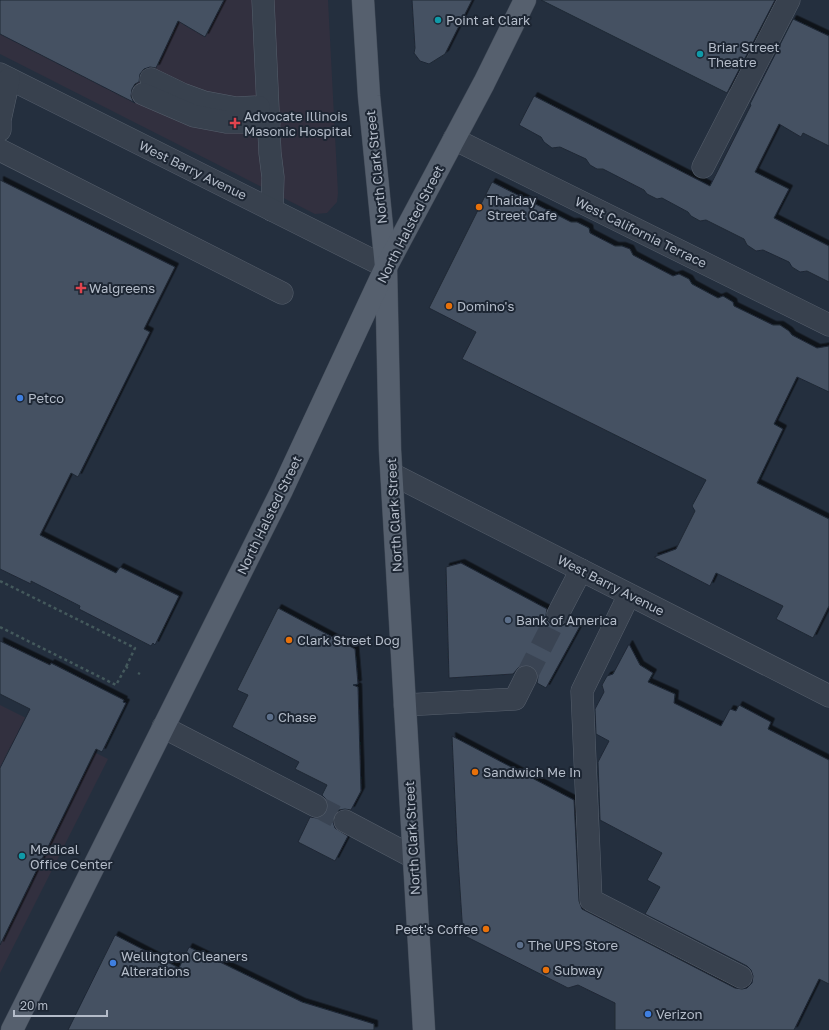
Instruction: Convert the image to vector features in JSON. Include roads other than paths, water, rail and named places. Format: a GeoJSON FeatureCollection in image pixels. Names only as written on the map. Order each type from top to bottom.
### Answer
{"type":"FeatureCollection","features":[{"type":"Feature","properties":{"kind":"main road","name":"North Clark Street"},"geometry":{"type":"LineString","coordinates":[[363,0],[369,96],[386,267],[390,450],[424,1030]]}},
{"type":"Feature","properties":{"kind":"main road","name":"North Halsted Street"},"geometry":{"type":"LineString","coordinates":[[12,1030],[282,490],[386,267],[484,83],[525,0]]}},
{"type":"Feature","properties":{"kind":"street"},"geometry":{"type":"LineString","coordinates":[[263,0],[270,153],[273,177],[272,210]]}},
{"type":"Feature","properties":{"kind":"street"},"geometry":{"type":"LineString","coordinates":[[703,167],[789,0]]}},
{"type":"Feature","properties":{"kind":"street"},"geometry":{"type":"LineString","coordinates":[[0,130],[4,77]]}},
{"type":"Feature","properties":{"kind":"street","name":"West Barry Avenue"},"geometry":{"type":"LineString","coordinates":[[4,77],[386,267]]}},
{"type":"Feature","properties":{"kind":"street"},"geometry":{"type":"LineString","coordinates":[[147,86],[194,116],[226,122],[268,114]]}},
{"type":"Feature","properties":{"kind":"street","name":"West California Terrace"},"geometry":{"type":"LineString","coordinates":[[454,139],[829,325]]}},
{"type":"Feature","properties":{"kind":"street"},"geometry":{"type":"LineString","coordinates":[[0,150],[222,264],[282,293]]}},
{"type":"Feature","properties":{"kind":"street","name":"West Barry Avenue"},"geometry":{"type":"LineString","coordinates":[[392,474],[829,696]]}},
{"type":"Feature","properties":{"kind":"street"},"geometry":{"type":"LineString","coordinates":[[558,614],[581,570]]}},
{"type":"Feature","properties":{"kind":"street"},"geometry":{"type":"LineString","coordinates":[[629,595],[582,691],[591,900],[741,977]]}},
{"type":"Feature","properties":{"kind":"street"},"geometry":{"type":"LineString","coordinates":[[405,705],[515,699],[526,677]]}},
{"type":"Feature","properties":{"kind":"street"},"geometry":{"type":"LineString","coordinates":[[163,727],[316,806]]}},
{"type":"Feature","properties":{"kind":"street"},"geometry":{"type":"LineString","coordinates":[[345,821],[413,857]]}},
{"type":"Feature","properties":{"kind":"tunnel"},"geometry":{"type":"LineString","coordinates":[[526,677],[558,614]]}},
{"type":"Feature","properties":{"kind":"tunnel"},"geometry":{"type":"LineString","coordinates":[[316,806],[345,821]]}},
{"type":"Feature","properties":{"kind":"place","name":"Point at Clark"},"geometry":{"type":"Point","coordinates":[438,20]}},
{"type":"Feature","properties":{"kind":"place","name":"Briar Street Theatre"},"geometry":{"type":"Point","coordinates":[700,54]}},
{"type":"Feature","properties":{"kind":"place","name":"Advocate Illinois Masonic Hospital"},"geometry":{"type":"Point","coordinates":[235,123]}},
{"type":"Feature","properties":{"kind":"place","name":"Thaiday Street Cafe"},"geometry":{"type":"Point","coordinates":[479,207]}},
{"type":"Feature","properties":{"kind":"place","name":"Walgreens"},"geometry":{"type":"Point","coordinates":[81,288]}},
{"type":"Feature","properties":{"kind":"place","name":"Domino's"},"geometry":{"type":"Point","coordinates":[449,306]}},
{"type":"Feature","properties":{"kind":"place","name":"Petco"},"geometry":{"type":"Point","coordinates":[20,398]}},
{"type":"Feature","properties":{"kind":"place","name":"Bank of America"},"geometry":{"type":"Point","coordinates":[508,620]}},
{"type":"Feature","properties":{"kind":"place","name":"Clark Street Dog"},"geometry":{"type":"Point","coordinates":[289,640]}},
{"type":"Feature","properties":{"kind":"place","name":"Chase"},"geometry":{"type":"Point","coordinates":[270,717]}},
{"type":"Feature","properties":{"kind":"place","name":"Sandwich Me In"},"geometry":{"type":"Point","coordinates":[475,772]}},
{"type":"Feature","properties":{"kind":"place","name":"Medical Office Center"},"geometry":{"type":"Point","coordinates":[22,856]}},
{"type":"Feature","properties":{"kind":"place","name":"Peet's Coffee"},"geometry":{"type":"Point","coordinates":[486,929]}},
{"type":"Feature","properties":{"kind":"place","name":"The UPS Store"},"geometry":{"type":"Point","coordinates":[520,945]}},
{"type":"Feature","properties":{"kind":"place","name":"Wellington Cleaners Alterations"},"geometry":{"type":"Point","coordinates":[113,963]}},
{"type":"Feature","properties":{"kind":"place","name":"Subway"},"geometry":{"type":"Point","coordinates":[546,970]}},
{"type":"Feature","properties":{"kind":"place","name":"Verizon"},"geometry":{"type":"Point","coordinates":[648,1014]}}]}
